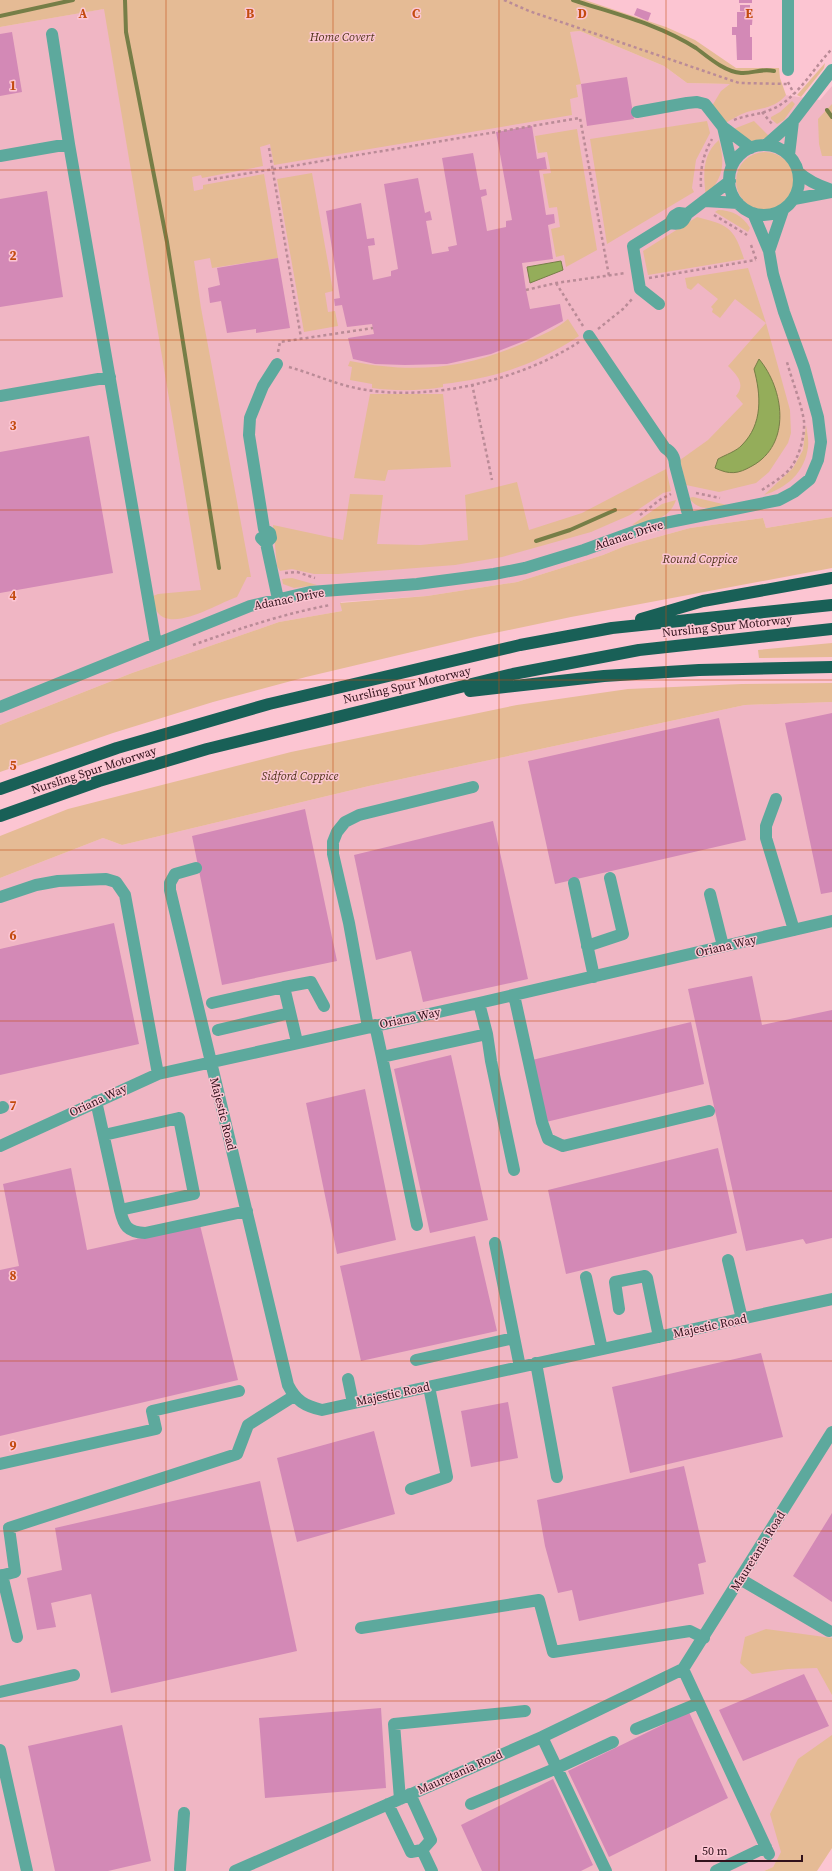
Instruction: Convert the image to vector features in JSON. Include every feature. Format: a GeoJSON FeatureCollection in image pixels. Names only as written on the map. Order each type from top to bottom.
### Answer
{"type":"FeatureCollection","features":[{"type":"Feature","properties":{"kind":"highway"},"geometry":{"type":"LineString","coordinates":[[612,628],[703,601],[832,578]]}},
{"type":"Feature","properties":{"kind":"highway","name":"Nursling Spur Motorway"},"geometry":{"type":"LineString","coordinates":[[0,789],[117,748],[269,704],[512,647],[612,628],[832,605]]}},
{"type":"Feature","properties":{"kind":"highway","name":"Nursling Spur Motorway"},"geometry":{"type":"LineString","coordinates":[[0,816],[99,781],[207,748],[513,674],[639,650],[832,629]]}},
{"type":"Feature","properties":{"kind":"highway"},"geometry":{"type":"LineString","coordinates":[[422,696],[604,676],[699,670],[832,667]]}},
{"type":"Feature","properties":{"kind":"street"},"geometry":{"type":"LineString","coordinates":[[788,0],[788,70]]}},
{"type":"Feature","properties":{"kind":"street"},"geometry":{"type":"LineString","coordinates":[[52,34],[69,144],[156,644]]}},
{"type":"Feature","properties":{"kind":"street"},"geometry":{"type":"LineString","coordinates":[[766,145],[793,122],[832,70]]}},
{"type":"Feature","properties":{"kind":"street"},"geometry":{"type":"LineString","coordinates":[[637,112],[697,102],[705,104],[723,127],[751,148]]}},
{"type":"Feature","properties":{"kind":"street"},"geometry":{"type":"LineString","coordinates":[[789,155],[793,122]]}},
{"type":"Feature","properties":{"kind":"street"},"geometry":{"type":"LineString","coordinates":[[723,127],[732,166],[730,181],[732,192],[738,203],[753,213],[770,215],[783,210],[794,199],[799,187],[798,172],[789,155],[777,148],[766,145],[751,148],[740,156],[732,166]]}},
{"type":"Feature","properties":{"kind":"street"},"geometry":{"type":"LineString","coordinates":[[0,156],[69,144]]}},
{"type":"Feature","properties":{"kind":"street"},"geometry":{"type":"LineString","coordinates":[[798,172],[807,179],[832,191]]}},
{"type":"Feature","properties":{"kind":"street"},"geometry":{"type":"LineString","coordinates":[[659,304],[640,289],[633,246],[670,223],[678,224],[684,221],[687,214],[730,181]]}},
{"type":"Feature","properties":{"kind":"street"},"geometry":{"type":"LineString","coordinates":[[794,199],[832,191]]}},
{"type":"Feature","properties":{"kind":"street"},"geometry":{"type":"LineString","coordinates":[[705,201],[738,203]]}},
{"type":"Feature","properties":{"kind":"street","name":"Adanac Drive"},"geometry":{"type":"LineString","coordinates":[[769,251],[783,210]]}},
{"type":"Feature","properties":{"kind":"street","name":"Adanac Drive"},"geometry":{"type":"LineString","coordinates":[[0,707],[250,606],[310,592],[417,584],[494,574],[525,568],[584,550],[650,526],[779,500],[794,492],[810,479],[818,460],[821,442],[818,417],[804,367],[784,312],[773,274],[769,251],[753,213]]}},
{"type":"Feature","properties":{"kind":"street"},"geometry":{"type":"LineString","coordinates":[[589,336],[665,448],[665,456],[675,465],[689,518]]}},
{"type":"Feature","properties":{"kind":"street"},"geometry":{"type":"LineString","coordinates":[[277,364],[263,386],[250,418],[249,435],[264,529],[260,535],[261,540],[266,543],[278,599]]}},
{"type":"Feature","properties":{"kind":"street"},"geometry":{"type":"LineString","coordinates":[[0,396],[110,377]]}},
{"type":"Feature","properties":{"kind":"street"},"geometry":{"type":"LineString","coordinates":[[416,1225],[382,1057],[372,1026],[333,854],[333,842],[345,822],[359,815],[473,787]]}},
{"type":"Feature","properties":{"kind":"street"},"geometry":{"type":"LineString","coordinates":[[776,799],[766,826],[766,838],[794,930]]}},
{"type":"Feature","properties":{"kind":"street","name":"Majestic Road"},"geometry":{"type":"LineString","coordinates":[[196,868],[175,874],[170,883],[170,890],[288,1385],[294,1396],[302,1404],[322,1410],[832,1299]]}},
{"type":"Feature","properties":{"kind":"street"},"geometry":{"type":"LineString","coordinates":[[587,946],[623,934],[610,878]]}},
{"type":"Feature","properties":{"kind":"street"},"geometry":{"type":"LineString","coordinates":[[0,897],[36,885],[58,881],[106,879],[116,882],[125,895],[158,1074]]}},
{"type":"Feature","properties":{"kind":"street"},"geometry":{"type":"LineString","coordinates":[[574,882],[594,976]]}},
{"type":"Feature","properties":{"kind":"street"},"geometry":{"type":"LineString","coordinates":[[710,894],[723,946]]}},
{"type":"Feature","properties":{"kind":"street","name":"Oriana Way"},"geometry":{"type":"LineString","coordinates":[[0,1146],[158,1074],[297,1042],[480,1003],[832,921]]}},
{"type":"Feature","properties":{"kind":"street"},"geometry":{"type":"LineString","coordinates":[[212,1003],[311,982],[324,1006]]}},
{"type":"Feature","properties":{"kind":"street"},"geometry":{"type":"LineString","coordinates":[[284,987],[297,1042]]}},
{"type":"Feature","properties":{"kind":"street"},"geometry":{"type":"LineString","coordinates":[[514,995],[542,1122],[548,1139],[563,1146],[709,1111]]}},
{"type":"Feature","properties":{"kind":"street"},"geometry":{"type":"LineString","coordinates":[[480,1003],[487,1034],[490,1062],[514,1170]]}},
{"type":"Feature","properties":{"kind":"street"},"geometry":{"type":"LineString","coordinates":[[218,1030],[290,1013]]}},
{"type":"Feature","properties":{"kind":"street"},"geometry":{"type":"LineString","coordinates":[[382,1057],[487,1034]]}},
{"type":"Feature","properties":{"kind":"street"},"geometry":{"type":"LineString","coordinates":[[96,1101],[120,1210],[123,1222],[127,1228],[134,1232],[145,1233],[247,1211]]}},
{"type":"Feature","properties":{"kind":"street"},"geometry":{"type":"LineString","coordinates":[[104,1136],[179,1118],[194,1194],[120,1210]]}},
{"type":"Feature","properties":{"kind":"street"},"geometry":{"type":"LineString","coordinates":[[495,1244],[520,1367]]}},
{"type":"Feature","properties":{"kind":"street"},"geometry":{"type":"LineString","coordinates":[[728,1260],[742,1319]]}},
{"type":"Feature","properties":{"kind":"street"},"geometry":{"type":"LineString","coordinates":[[619,1308],[616,1282],[645,1276],[647,1278],[659,1337]]}},
{"type":"Feature","properties":{"kind":"street"},"geometry":{"type":"LineString","coordinates":[[586,1277],[602,1349]]}},
{"type":"Feature","properties":{"kind":"street"},"geometry":{"type":"LineString","coordinates":[[416,1360],[514,1338]]}},
{"type":"Feature","properties":{"kind":"street"},"geometry":{"type":"LineString","coordinates":[[536,1364],[557,1477]]}},
{"type":"Feature","properties":{"kind":"street"},"geometry":{"type":"LineString","coordinates":[[348,1379],[353,1403]]}},
{"type":"Feature","properties":{"kind":"street"},"geometry":{"type":"LineString","coordinates":[[411,1489],[447,1477],[429,1387]]}},
{"type":"Feature","properties":{"kind":"street"},"geometry":{"type":"LineString","coordinates":[[0,1464],[156,1429],[152,1411],[239,1391]]}},
{"type":"Feature","properties":{"kind":"street"},"geometry":{"type":"LineString","coordinates":[[17,1637],[1,1576],[15,1572],[9,1528],[237,1454],[248,1426],[294,1396]]}},
{"type":"Feature","properties":{"kind":"street","name":"Mauretania Road"},"geometry":{"type":"LineString","coordinates":[[235,1871],[542,1737],[683,1669],[704,1638],[832,1432]]}},
{"type":"Feature","properties":{"kind":"street"},"geometry":{"type":"LineString","coordinates":[[740,1579],[829,1631]]}},
{"type":"Feature","properties":{"kind":"street"},"geometry":{"type":"LineString","coordinates":[[361,1628],[539,1600],[553,1652],[690,1631],[704,1638]]}},
{"type":"Feature","properties":{"kind":"street"},"geometry":{"type":"LineString","coordinates":[[683,1669],[768,1851],[716,1871]]}},
{"type":"Feature","properties":{"kind":"street"},"geometry":{"type":"LineString","coordinates":[[0,1692],[74,1675]]}},
{"type":"Feature","properties":{"kind":"street"},"geometry":{"type":"LineString","coordinates":[[636,1729],[699,1703]]}},
{"type":"Feature","properties":{"kind":"street"},"geometry":{"type":"LineString","coordinates":[[388,1804],[411,1852],[422,1850],[431,1840],[405,1797],[394,1724],[526,1711]]}},
{"type":"Feature","properties":{"kind":"street"},"geometry":{"type":"LineString","coordinates":[[542,1737],[606,1871]]}},
{"type":"Feature","properties":{"kind":"street"},"geometry":{"type":"LineString","coordinates":[[471,1804],[557,1768],[613,1742]]}},
{"type":"Feature","properties":{"kind":"street"},"geometry":{"type":"LineString","coordinates":[[1,1758],[27,1871]]}},
{"type":"Feature","properties":{"kind":"street"},"geometry":{"type":"LineString","coordinates":[[177,1870],[184,1813]]}},
{"type":"Feature","properties":{"kind":"street"},"geometry":{"type":"LineString","coordinates":[[422,1850],[432,1871]]}},
{"type":"Feature","properties":{"kind":"path"},"geometry":{"type":"LineString","coordinates":[[504,0],[529,11],[739,84],[788,84]]}},
{"type":"Feature","properties":{"kind":"path"},"geometry":{"type":"LineString","coordinates":[[208,180],[272,168],[580,118],[608,276]]}},
{"type":"Feature","properties":{"kind":"path"},"geometry":{"type":"LineString","coordinates":[[269,148],[301,338]]}},
{"type":"Feature","properties":{"kind":"path"},"geometry":{"type":"LineString","coordinates":[[372,328],[280,342],[277,364],[318,375],[338,384],[392,393],[429,391],[472,384],[503,377],[540,363],[572,347],[589,336],[623,309],[648,279],[756,260]]}},
{"type":"Feature","properties":{"kind":"path"},"geometry":{"type":"LineString","coordinates":[[526,290],[556,283],[633,272],[640,289]]}},
{"type":"Feature","properties":{"kind":"path"},"geometry":{"type":"LineString","coordinates":[[556,283],[589,336]]}},
{"type":"Feature","properties":{"kind":"path"},"geometry":{"type":"LineString","coordinates":[[472,384],[492,480]]}},
{"type":"Feature","properties":{"kind":"path"},"geometry":{"type":"LineString","coordinates":[[191,645],[248,626],[305,610],[334,604],[334,590]]}},
{"type":"Feature","properties":{"kind":"shaded area"},"geometry":{"type":"Polygon","coordinates":[[[155,0],[570,32],[580,31],[664,66],[687,83],[731,84],[750,90],[820,100],[832,86],[832,517],[766,528],[763,518],[690,528],[625,546],[603,555],[517,582],[427,596],[341,602],[342,611],[279,622],[132,673],[0,725],[0,27],[155,0]]]}},
{"type":"Feature","properties":{"kind":"shaded area"},"geometry":{"type":"Polygon","coordinates":[[[561,261],[563,270],[530,283],[527,267],[561,261]]]}},
{"type":"Feature","properties":{"kind":"shaded area"},"geometry":{"type":"Polygon","coordinates":[[[759,359],[768,371],[774,385],[780,416],[778,430],[773,444],[765,456],[752,466],[742,471],[734,473],[725,472],[715,468],[718,459],[740,447],[749,437],[757,419],[759,399],[754,369],[759,359]]]}},
{"type":"Feature","properties":{"kind":"shaded area"},"geometry":{"type":"Polygon","coordinates":[[[832,702],[832,1762],[773,1867],[764,1871],[0,1871],[0,878],[103,838],[122,845],[369,786],[745,705],[832,702]]]}},
{"type":"Feature","properties":{"kind":"green space","name":"Home Covert"},"geometry":{"type":"Polygon","coordinates":[[[0,0],[585,0],[666,27],[695,40],[736,68],[779,68],[780,78],[786,95],[773,105],[744,113],[724,124],[712,106],[721,91],[730,84],[687,83],[664,66],[580,31],[570,32],[581,84],[576,85],[578,97],[570,99],[572,115],[274,165],[270,144],[260,147],[263,166],[202,178],[201,175],[192,177],[194,191],[203,189],[203,185],[264,174],[278,258],[212,268],[210,258],[194,261],[201,308],[251,577],[247,577],[237,597],[188,617],[175,619],[164,617],[156,610],[153,596],[158,594],[201,590],[104,9],[0,27],[0,0]]]}},
{"type":"Feature","properties":{"kind":"green space"},"geometry":{"type":"Polygon","coordinates":[[[825,63],[824,68],[801,97],[797,95],[825,63]]]}},
{"type":"Feature","properties":{"kind":"green space"},"geometry":{"type":"Polygon","coordinates":[[[792,101],[795,104],[784,120],[777,124],[771,119],[771,117],[780,112],[792,101]]]}},
{"type":"Feature","properties":{"kind":"green space"},"geometry":{"type":"Polygon","coordinates":[[[832,104],[832,156],[822,156],[819,144],[818,119],[832,104]]]}},
{"type":"Feature","properties":{"kind":"green space"},"geometry":{"type":"Polygon","coordinates":[[[707,121],[710,133],[696,160],[692,188],[694,192],[607,244],[590,139],[707,121]]]}},
{"type":"Feature","properties":{"kind":"green space"},"geometry":{"type":"Polygon","coordinates":[[[754,121],[769,136],[758,141],[753,141],[741,137],[731,130],[754,121]]]}},
{"type":"Feature","properties":{"kind":"green space"},"geometry":{"type":"Polygon","coordinates":[[[577,129],[597,250],[566,267],[564,255],[556,257],[551,229],[560,227],[557,207],[549,208],[543,174],[551,173],[547,152],[538,153],[535,136],[577,129]]]}},
{"type":"Feature","properties":{"kind":"green space"},"geometry":{"type":"Polygon","coordinates":[[[719,140],[722,156],[722,170],[716,183],[706,196],[704,181],[705,166],[709,152],[719,140]]]}},
{"type":"Feature","properties":{"kind":"green space"},"geometry":{"type":"Polygon","coordinates":[[[759,152],[771,152],[786,160],[794,175],[794,187],[786,202],[771,210],[759,210],[744,202],[736,187],[736,175],[744,160],[759,152]]]}},
{"type":"Feature","properties":{"kind":"green space"},"geometry":{"type":"Polygon","coordinates":[[[312,173],[333,291],[325,293],[328,312],[335,311],[338,326],[304,332],[277,179],[312,173]]]}},
{"type":"Feature","properties":{"kind":"green space"},"geometry":{"type":"Polygon","coordinates":[[[718,210],[737,214],[750,228],[748,232],[715,212],[718,210]]]}},
{"type":"Feature","properties":{"kind":"green space"},"geometry":{"type":"Polygon","coordinates":[[[697,217],[716,222],[728,229],[737,240],[744,259],[648,275],[643,251],[697,217]]]}},
{"type":"Feature","properties":{"kind":"green space"},"geometry":{"type":"Polygon","coordinates":[[[748,268],[766,323],[735,299],[720,318],[712,312],[713,309],[711,307],[718,299],[698,283],[691,290],[687,288],[685,278],[748,268]]]}},
{"type":"Feature","properties":{"kind":"green space"},"geometry":{"type":"Polygon","coordinates":[[[568,319],[579,336],[546,355],[514,369],[497,374],[443,384],[443,387],[416,390],[389,390],[372,388],[372,384],[350,380],[352,367],[348,366],[350,361],[374,365],[419,368],[462,363],[484,358],[506,350],[549,332],[568,319]]]}},
{"type":"Feature","properties":{"kind":"green space"},"geometry":{"type":"Polygon","coordinates":[[[766,323],[790,410],[791,433],[788,443],[769,472],[756,483],[719,492],[686,485],[680,460],[708,440],[743,404],[736,396],[740,388],[739,380],[728,366],[766,323]]]}},
{"type":"Feature","properties":{"kind":"green space"},"geometry":{"type":"Polygon","coordinates":[[[370,394],[443,394],[451,467],[388,470],[385,481],[354,478],[370,394]]]}},
{"type":"Feature","properties":{"kind":"green space"},"geometry":{"type":"Polygon","coordinates":[[[806,425],[808,447],[803,464],[799,471],[794,478],[780,488],[764,495],[793,468],[803,450],[806,425]]]}},
{"type":"Feature","properties":{"kind":"green space"},"geometry":{"type":"Polygon","coordinates":[[[666,469],[671,491],[663,493],[630,515],[591,532],[502,557],[455,565],[338,574],[314,574],[292,569],[280,571],[277,566],[273,525],[343,540],[350,494],[383,495],[377,544],[421,545],[468,540],[465,495],[517,482],[529,530],[582,513],[666,469]]]}},
{"type":"Feature","properties":{"kind":"green space"},"geometry":{"type":"Polygon","coordinates":[[[693,497],[727,505],[711,508],[701,507],[689,498],[693,497]]]}},
{"type":"Feature","properties":{"kind":"green space"},"geometry":{"type":"Polygon","coordinates":[[[676,500],[673,507],[664,516],[652,521],[632,525],[662,504],[676,500]]]}},
{"type":"Feature","properties":{"kind":"green space","name":"Round Coppice"},"geometry":{"type":"Polygon","coordinates":[[[832,517],[832,568],[571,617],[475,637],[306,677],[213,702],[113,733],[0,772],[0,725],[132,673],[279,622],[342,611],[340,603],[427,596],[517,582],[603,555],[625,546],[690,528],[763,518],[766,528],[832,517]]]}},
{"type":"Feature","properties":{"kind":"green space"},"geometry":{"type":"Polygon","coordinates":[[[292,578],[317,585],[294,588],[283,584],[282,579],[292,578]]]}},
{"type":"Feature","properties":{"kind":"green space"},"geometry":{"type":"Polygon","coordinates":[[[832,643],[832,657],[759,658],[758,650],[832,643]]]}},
{"type":"Feature","properties":{"kind":"green space","name":"Sidford Coppice"},"geometry":{"type":"Polygon","coordinates":[[[832,683],[832,702],[745,705],[369,786],[122,845],[103,838],[0,878],[0,836],[68,809],[291,752],[517,705],[628,689],[742,684],[832,683]]]}},
{"type":"Feature","properties":{"kind":"green space"},"geometry":{"type":"Polygon","coordinates":[[[766,1629],[832,1638],[832,1695],[817,1668],[788,1669],[752,1674],[740,1663],[745,1637],[766,1629]]]}},
{"type":"Feature","properties":{"kind":"green space"},"geometry":{"type":"Polygon","coordinates":[[[832,1735],[832,1848],[817,1871],[764,1871],[773,1867],[781,1852],[770,1814],[798,1759],[832,1735]]]}},
{"type":"Feature","properties":{"kind":"building"},"geometry":{"type":"Polygon","coordinates":[[[739,0],[752,0],[752,3],[739,3],[739,0]]]}},
{"type":"Feature","properties":{"kind":"building"},"geometry":{"type":"Polygon","coordinates":[[[740,5],[750,5],[750,12],[740,11],[740,5]]]}},
{"type":"Feature","properties":{"kind":"building"},"geometry":{"type":"Polygon","coordinates":[[[637,8],[651,13],[648,21],[634,15],[637,8]]]}},
{"type":"Feature","properties":{"kind":"building"},"geometry":{"type":"Polygon","coordinates":[[[737,12],[753,12],[752,25],[750,25],[750,37],[752,37],[752,60],[737,60],[736,35],[732,35],[732,27],[737,27],[737,12]]]}},
{"type":"Feature","properties":{"kind":"building"},"geometry":{"type":"Polygon","coordinates":[[[12,32],[22,92],[0,96],[0,34],[12,32]]]}},
{"type":"Feature","properties":{"kind":"building"},"geometry":{"type":"Polygon","coordinates":[[[627,77],[634,119],[587,126],[581,84],[627,77]]]}},
{"type":"Feature","properties":{"kind":"building"},"geometry":{"type":"Polygon","coordinates":[[[532,126],[537,159],[545,157],[547,169],[539,170],[546,215],[554,214],[555,223],[548,225],[553,259],[522,263],[526,290],[530,309],[560,304],[563,321],[529,339],[491,354],[447,364],[375,364],[353,359],[348,338],[374,334],[372,324],[347,327],[342,305],[335,306],[334,299],[340,298],[326,211],[361,203],[367,239],[374,238],[375,245],[368,246],[373,280],[391,276],[391,271],[398,269],[384,184],[418,178],[425,213],[430,211],[432,220],[426,221],[432,254],[449,251],[448,247],[457,245],[442,158],[473,153],[480,190],[486,189],[487,195],[481,197],[487,231],[506,227],[506,221],[512,220],[496,132],[532,126]]]}},
{"type":"Feature","properties":{"kind":"building"},"geometry":{"type":"Polygon","coordinates":[[[47,191],[63,297],[0,307],[0,199],[47,191]]]}},
{"type":"Feature","properties":{"kind":"building"},"geometry":{"type":"Polygon","coordinates":[[[278,258],[290,328],[256,333],[256,329],[227,333],[221,301],[210,303],[208,288],[220,285],[217,268],[278,258]]]}},
{"type":"Feature","properties":{"kind":"building"},"geometry":{"type":"Polygon","coordinates":[[[89,436],[113,573],[0,593],[0,452],[89,436]]]}},
{"type":"Feature","properties":{"kind":"building"},"geometry":{"type":"Polygon","coordinates":[[[832,713],[832,892],[821,894],[785,723],[832,713]]]}},
{"type":"Feature","properties":{"kind":"building"},"geometry":{"type":"Polygon","coordinates":[[[719,718],[746,840],[555,884],[528,761],[719,718]]]}},
{"type":"Feature","properties":{"kind":"building"},"geometry":{"type":"Polygon","coordinates":[[[305,809],[337,961],[222,985],[192,836],[305,809]]]}},
{"type":"Feature","properties":{"kind":"building"},"geometry":{"type":"Polygon","coordinates":[[[493,821],[528,979],[423,1002],[411,951],[376,960],[354,855],[493,821]]]}},
{"type":"Feature","properties":{"kind":"building"},"geometry":{"type":"Polygon","coordinates":[[[114,923],[139,1044],[0,1075],[0,949],[114,923]]]}},
{"type":"Feature","properties":{"kind":"building"},"geometry":{"type":"Polygon","coordinates":[[[752,976],[762,1025],[832,1010],[832,1238],[806,1244],[803,1239],[746,1251],[688,989],[752,976]]]}},
{"type":"Feature","properties":{"kind":"building"},"geometry":{"type":"Polygon","coordinates":[[[691,1022],[704,1084],[546,1122],[532,1060],[691,1022]]]}},
{"type":"Feature","properties":{"kind":"building"},"geometry":{"type":"Polygon","coordinates":[[[451,1055],[488,1220],[430,1233],[394,1069],[451,1055]]]}},
{"type":"Feature","properties":{"kind":"building"},"geometry":{"type":"Polygon","coordinates":[[[365,1089],[396,1240],[337,1254],[306,1103],[365,1089]]]}},
{"type":"Feature","properties":{"kind":"building"},"geometry":{"type":"Polygon","coordinates":[[[718,1148],[737,1233],[566,1274],[548,1190],[718,1148]]]}},
{"type":"Feature","properties":{"kind":"building"},"geometry":{"type":"Polygon","coordinates":[[[71,1168],[87,1250],[200,1225],[238,1380],[0,1436],[0,1270],[19,1266],[3,1184],[71,1168]]]}},
{"type":"Feature","properties":{"kind":"building"},"geometry":{"type":"Polygon","coordinates":[[[475,1236],[497,1331],[361,1361],[340,1266],[475,1236]]]}},
{"type":"Feature","properties":{"kind":"building"},"geometry":{"type":"Polygon","coordinates":[[[761,1353],[783,1437],[630,1473],[612,1387],[761,1353]]]}},
{"type":"Feature","properties":{"kind":"building"},"geometry":{"type":"Polygon","coordinates":[[[508,1402],[518,1458],[471,1467],[461,1411],[508,1402]]]}},
{"type":"Feature","properties":{"kind":"building"},"geometry":{"type":"Polygon","coordinates":[[[374,1431],[395,1514],[297,1542],[277,1458],[374,1431]]]}},
{"type":"Feature","properties":{"kind":"building"},"geometry":{"type":"Polygon","coordinates":[[[684,1466],[706,1562],[698,1564],[704,1594],[579,1621],[572,1590],[558,1593],[545,1546],[537,1500],[684,1466]]]}},
{"type":"Feature","properties":{"kind":"building"},"geometry":{"type":"Polygon","coordinates":[[[260,1481],[297,1651],[111,1693],[91,1594],[51,1603],[56,1627],[37,1630],[27,1578],[62,1570],[55,1528],[260,1481]]]}},
{"type":"Feature","properties":{"kind":"building"},"geometry":{"type":"Polygon","coordinates":[[[832,1513],[832,1602],[793,1576],[832,1513]]]}},
{"type":"Feature","properties":{"kind":"building"},"geometry":{"type":"Polygon","coordinates":[[[804,1674],[829,1726],[743,1761],[719,1710],[804,1674]]]}},
{"type":"Feature","properties":{"kind":"building"},"geometry":{"type":"Polygon","coordinates":[[[381,1708],[386,1788],[265,1798],[259,1718],[381,1708]]]}},
{"type":"Feature","properties":{"kind":"building"},"geometry":{"type":"Polygon","coordinates":[[[689,1712],[728,1798],[609,1857],[568,1771],[689,1712]]]}},
{"type":"Feature","properties":{"kind":"building"},"geometry":{"type":"Polygon","coordinates":[[[122,1725],[151,1861],[108,1871],[55,1871],[28,1746],[122,1725]]]}},
{"type":"Feature","properties":{"kind":"building"},"geometry":{"type":"Polygon","coordinates":[[[553,1779],[593,1865],[581,1871],[482,1871],[461,1825],[553,1779]]]}},
{"type":"Feature","properties":{"kind":"waterway"},"geometry":{"type":"LineString","coordinates":[[0,16],[73,0]]}},
{"type":"Feature","properties":{"kind":"waterway"},"geometry":{"type":"LineString","coordinates":[[125,0],[126,32],[167,242],[219,568]]}},
{"type":"Feature","properties":{"kind":"waterway"},"geometry":{"type":"LineString","coordinates":[[573,0],[636,20],[667,32],[696,48],[717,64],[729,70],[741,73],[765,70],[774,71]]}},
{"type":"Feature","properties":{"kind":"waterway"},"geometry":{"type":"LineString","coordinates":[[827,110],[832,117]]}},
{"type":"Feature","properties":{"kind":"waterway"},"geometry":{"type":"LineString","coordinates":[[536,541],[570,530],[615,510]]}}]}
